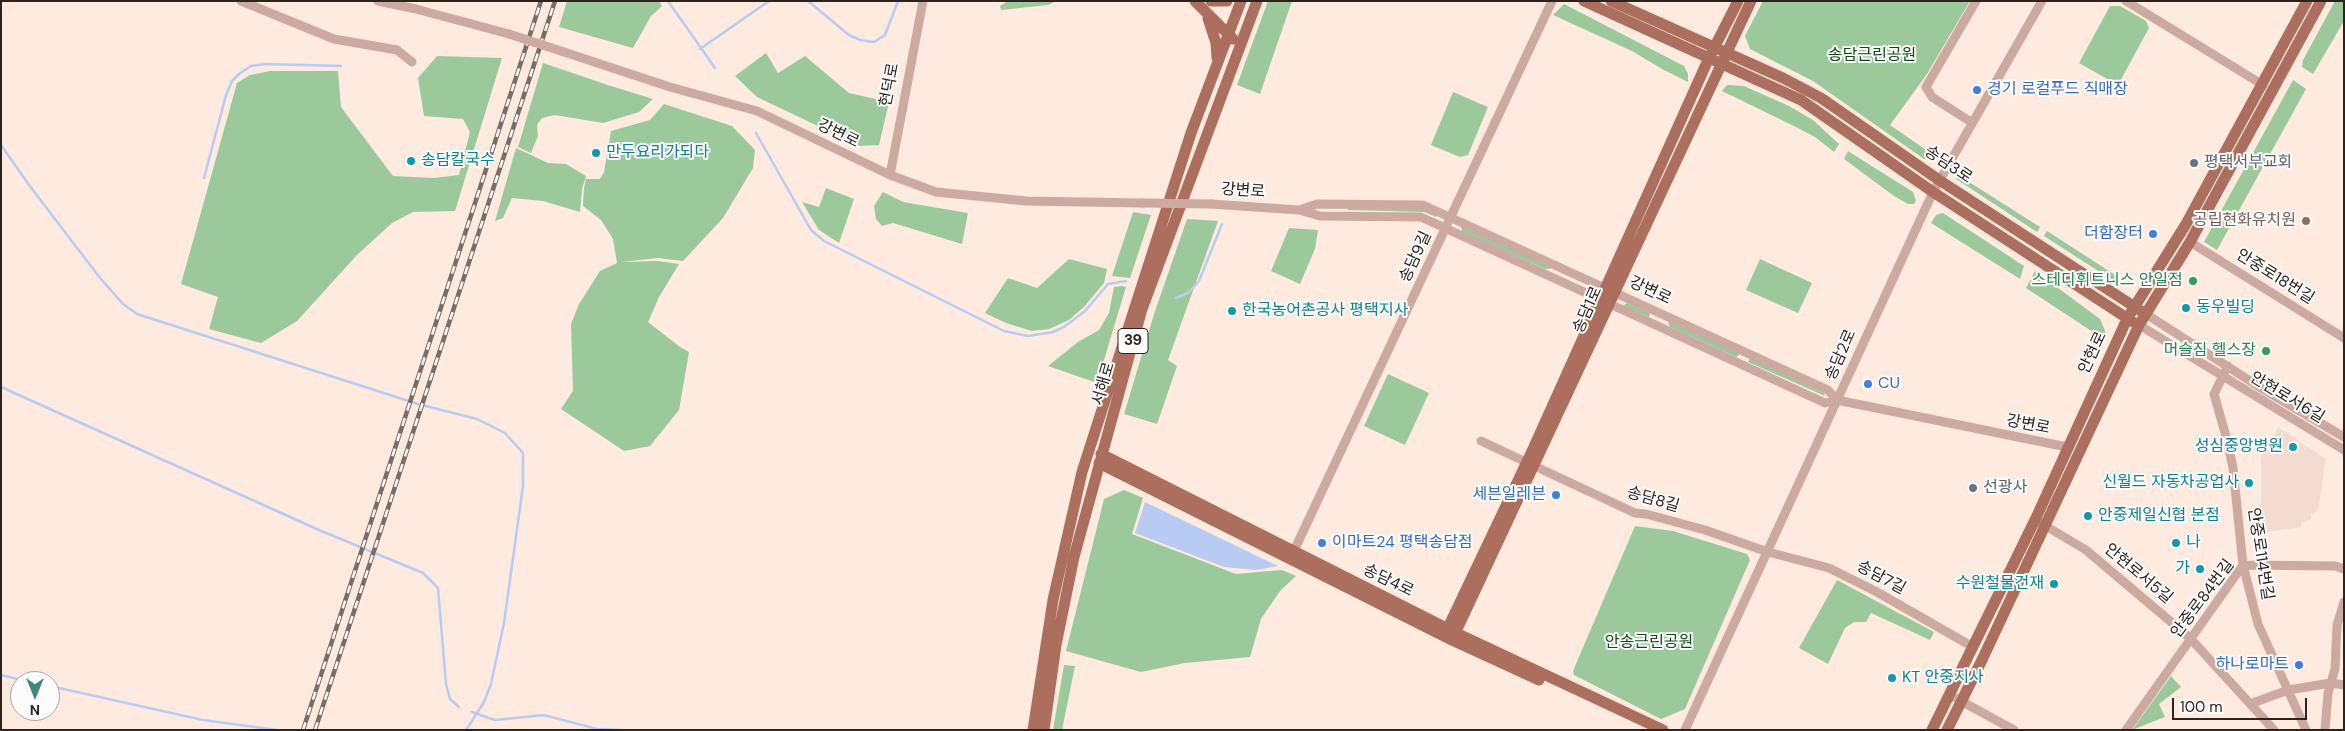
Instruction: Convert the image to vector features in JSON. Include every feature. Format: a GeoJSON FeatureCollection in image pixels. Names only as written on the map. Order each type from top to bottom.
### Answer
{"type":"FeatureCollection","features":[{"type":"Feature","properties":{"kind":"main road"},"geometry":{"type":"LineString","coordinates":[[1203,3],[1227,1]]}},
{"type":"Feature","properties":{"kind":"main road","name":"서해로"},"geometry":{"type":"LineString","coordinates":[[1033,730],[1051,609],[1082,472],[1151,252],[1191,133],[1241,1]]}},
{"type":"Feature","properties":{"kind":"main road","name":"서해로"},"geometry":{"type":"LineString","coordinates":[[1044,730],[1055,654],[1074,557],[1142,309],[1257,1]]}},
{"type":"Feature","properties":{"kind":"main road","name":"송담3로"},"geometry":{"type":"LineString","coordinates":[[1584,1],[1708,60],[1801,100],[1933,192],[2139,325]]}},
{"type":"Feature","properties":{"kind":"main road","name":"송담3로"},"geometry":{"type":"LineString","coordinates":[[1611,1],[1783,78],[1821,98],[1939,180],[2146,314]]}},
{"type":"Feature","properties":{"kind":"main road","name":"송담1로"},"geometry":{"type":"LineString","coordinates":[[1450,634],[1531,464],[1605,301],[1708,60],[1738,1]]}},
{"type":"Feature","properties":{"kind":"main road","name":"송담1로"},"geometry":{"type":"LineString","coordinates":[[1610,289],[1751,1]]}},
{"type":"Feature","properties":{"kind":"main road","name":"안현로"},"geometry":{"type":"LineString","coordinates":[[1947,730],[2040,522],[2067,447],[2127,319],[2186,224],[2307,1]]}},
{"type":"Feature","properties":{"kind":"main road","name":"안현로"},"geometry":{"type":"LineString","coordinates":[[1932,730],[2040,522],[2139,325],[2190,242],[2321,1]]}},
{"type":"Feature","properties":{"kind":"main road"},"geometry":{"type":"LineString","coordinates":[[1203,3],[1229,32],[1241,42]]}},
{"type":"Feature","properties":{"kind":"main road"},"geometry":{"type":"LineString","coordinates":[[1203,3],[1213,31],[1217,51],[1217,65]]}},
{"type":"Feature","properties":{"kind":"main road"},"geometry":{"type":"LineString","coordinates":[[1708,60],[1726,53]]}},
{"type":"Feature","properties":{"kind":"main road"},"geometry":{"type":"LineString","coordinates":[[2127,319],[2146,314]]}},
{"type":"Feature","properties":{"kind":"main road","name":"송담4로"},"geometry":{"type":"LineString","coordinates":[[1100,459],[1292,556],[1647,730]]}},
{"type":"Feature","properties":{"kind":"main road","name":"송담4로"},"geometry":{"type":"LineString","coordinates":[[1450,634],[1663,730]]}},
{"type":"Feature","properties":{"kind":"street"},"geometry":{"type":"LineString","coordinates":[[241,1],[334,39],[397,50],[412,62]]}},
{"type":"Feature","properties":{"kind":"street","name":"강변로"},"geometry":{"type":"LineString","coordinates":[[378,1],[416,9],[509,34],[670,87],[757,111],[890,175],[936,192],[1026,202],[1211,204],[1299,210],[1320,216],[1421,217],[1825,403],[1837,400],[2067,447]]}},
{"type":"Feature","properties":{"kind":"street","name":"현덕로"},"geometry":{"type":"LineString","coordinates":[[890,175],[922,1]]}},
{"type":"Feature","properties":{"kind":"street","name":"송담9길"},"geometry":{"type":"LineString","coordinates":[[1292,556],[1552,1]]}},
{"type":"Feature","properties":{"kind":"street"},"geometry":{"type":"LineString","coordinates":[[1971,122],[1932,97],[1926,87],[1976,1]]}},
{"type":"Feature","properties":{"kind":"street","name":"송담2로"},"geometry":{"type":"LineString","coordinates":[[1685,730],[1933,192],[1971,122],[2042,1]]}},
{"type":"Feature","properties":{"kind":"street"},"geometry":{"type":"LineString","coordinates":[[2126,1],[2263,85]]}},
{"type":"Feature","properties":{"kind":"street","name":"강변로"},"geometry":{"type":"LineString","coordinates":[[1299,210],[1317,204],[1423,205],[1451,216],[1828,390],[1837,400]]}},
{"type":"Feature","properties":{"kind":"street","name":"안중로18번길"},"geometry":{"type":"LineString","coordinates":[[2190,242],[2344,338]]}},
{"type":"Feature","properties":{"kind":"street"},"geometry":{"type":"LineString","coordinates":[[2146,314],[2344,437]]}},
{"type":"Feature","properties":{"kind":"street","name":"안현로서6길"},"geometry":{"type":"LineString","coordinates":[[2139,325],[2344,450]]}},
{"type":"Feature","properties":{"kind":"street","name":"안중로114번길"},"geometry":{"type":"LineString","coordinates":[[2228,366],[2214,394],[2233,468],[2244,565],[2258,624],[2306,730]]}},
{"type":"Feature","properties":{"kind":"street"},"geometry":{"type":"LineString","coordinates":[[1481,441],[1531,464]]}},
{"type":"Feature","properties":{"kind":"street","name":"송담8길"},"geometry":{"type":"LineString","coordinates":[[1531,464],[1635,513],[1646,514],[1705,530],[1768,552]]}},
{"type":"Feature","properties":{"kind":"street","name":"안현로서5길"},"geometry":{"type":"LineString","coordinates":[[2040,522],[2086,550],[2190,638],[2274,730]]}},
{"type":"Feature","properties":{"kind":"street","name":"송담7길"},"geometry":{"type":"LineString","coordinates":[[1768,552],[1829,568],[1878,592],[1974,647]]}},
{"type":"Feature","properties":{"kind":"street","name":"안중로84번길"},"geometry":{"type":"LineString","coordinates":[[2126,730],[2244,565],[2335,566],[2344,569]]}},
{"type":"Feature","properties":{"kind":"street"},"geometry":{"type":"LineString","coordinates":[[2325,730],[2328,693],[2335,669],[2337,624],[2344,602]]}},
{"type":"Feature","properties":{"kind":"street"},"geometry":{"type":"LineString","coordinates":[[2250,704],[2288,690],[2331,683],[2344,685]]}},
{"type":"Feature","properties":{"kind":"street"},"geometry":{"type":"LineString","coordinates":[[1950,695],[2014,730]]}},
{"type":"Feature","properties":{"kind":"shaded area"},"geometry":{"type":"Polygon","coordinates":[[[2278,427],[2326,459],[2318,511],[2311,514],[2311,519],[2301,523],[2301,527],[2261,533],[2261,447],[2268,449],[2278,427]]]}},
{"type":"Feature","properties":{"kind":"green space"},"geometry":{"type":"Polygon","coordinates":[[[567,1],[659,1],[662,6],[651,16],[633,48],[559,27],[567,1]]]}},
{"type":"Feature","properties":{"kind":"green space"},"geometry":{"type":"Polygon","coordinates":[[[1008,1],[1056,1],[1048,5],[1001,10],[1000,6],[1008,1]]]}},
{"type":"Feature","properties":{"kind":"green space"},"geometry":{"type":"Polygon","coordinates":[[[1268,1],[1292,1],[1260,94],[1237,85],[1268,1]]]}},
{"type":"Feature","properties":{"kind":"green space","name":"송담근린공원"},"geometry":{"type":"Polygon","coordinates":[[[1763,1],[1970,1],[1927,74],[1890,125],[1935,156],[1931,160],[1924,159],[1813,81],[1750,49],[1745,36],[1763,1]]]}},
{"type":"Feature","properties":{"kind":"green space"},"geometry":{"type":"Polygon","coordinates":[[[2335,1],[2344,1],[2344,21],[2313,74],[2302,67],[2303,60],[2335,1]]]}},
{"type":"Feature","properties":{"kind":"green space"},"geometry":{"type":"Polygon","coordinates":[[[1564,4],[1684,66],[1688,74],[1688,82],[1632,51],[1553,15],[1564,4]]]}},
{"type":"Feature","properties":{"kind":"green space"},"geometry":{"type":"Polygon","coordinates":[[[2110,6],[2120,6],[2146,21],[2149,28],[2118,85],[2079,63],[2110,6]]]}},
{"type":"Feature","properties":{"kind":"green space"},"geometry":{"type":"Polygon","coordinates":[[[766,53],[778,73],[805,56],[849,93],[889,102],[879,145],[860,146],[757,97],[735,76],[766,53]]]}},
{"type":"Feature","properties":{"kind":"green space"},"geometry":{"type":"Polygon","coordinates":[[[437,56],[502,58],[455,211],[413,212],[392,223],[357,255],[297,321],[261,343],[209,329],[218,297],[181,284],[237,83],[250,75],[270,71],[338,71],[341,107],[393,176],[434,178],[459,175],[470,132],[463,119],[424,116],[418,78],[437,56]]]}},
{"type":"Feature","properties":{"kind":"green space"},"geometry":{"type":"Polygon","coordinates":[[[543,63],[653,99],[639,112],[603,123],[555,115],[542,118],[537,125],[538,136],[531,153],[518,147],[543,63]]]}},
{"type":"Feature","properties":{"kind":"green space"},"geometry":{"type":"Polygon","coordinates":[[[2293,80],[2306,89],[2217,250],[2204,242],[2293,80]]]}},
{"type":"Feature","properties":{"kind":"green space"},"geometry":{"type":"Polygon","coordinates":[[[1727,85],[1744,86],[1789,106],[1813,120],[1839,144],[1834,152],[1815,137],[1722,91],[1727,85]]]}},
{"type":"Feature","properties":{"kind":"green space"},"geometry":{"type":"Polygon","coordinates":[[[1453,92],[1488,107],[1468,155],[1460,157],[1431,145],[1453,92]]]}},
{"type":"Feature","properties":{"kind":"green space"},"geometry":{"type":"Polygon","coordinates":[[[664,104],[732,126],[755,150],[753,168],[723,218],[683,261],[658,258],[621,262],[658,261],[679,264],[659,297],[648,322],[689,352],[679,410],[650,446],[624,451],[561,409],[573,391],[571,324],[579,304],[600,271],[617,263],[613,239],[601,220],[583,206],[584,188],[586,179],[600,179],[604,172],[611,131],[650,120],[664,104]]]}},
{"type":"Feature","properties":{"kind":"green space"},"geometry":{"type":"Polygon","coordinates":[[[516,148],[548,163],[566,164],[586,176],[582,189],[580,212],[543,201],[512,198],[503,218],[495,221],[516,148]]]}},
{"type":"Feature","properties":{"kind":"green space"},"geometry":{"type":"Polygon","coordinates":[[[1848,151],[1913,192],[1916,201],[1914,204],[1908,204],[1894,196],[1844,159],[1848,151]]]}},
{"type":"Feature","properties":{"kind":"green space"},"geometry":{"type":"Polygon","coordinates":[[[1958,175],[2040,227],[2037,232],[1956,179],[1958,175]]]}},
{"type":"Feature","properties":{"kind":"green space"},"geometry":{"type":"Polygon","coordinates":[[[826,188],[854,199],[839,243],[819,230],[802,202],[819,207],[826,188]]]}},
{"type":"Feature","properties":{"kind":"green space"},"geometry":{"type":"Polygon","coordinates":[[[883,192],[903,202],[968,213],[962,244],[893,223],[882,226],[876,219],[874,206],[883,192]]]}},
{"type":"Feature","properties":{"kind":"green space"},"geometry":{"type":"Polygon","coordinates":[[[1352,207],[1424,209],[1438,213],[1436,217],[1424,212],[1347,210],[1352,207]]]}},
{"type":"Feature","properties":{"kind":"green space"},"geometry":{"type":"Polygon","coordinates":[[[1133,212],[1151,215],[1130,278],[1112,276],[1133,212]]]}},
{"type":"Feature","properties":{"kind":"green space"},"geometry":{"type":"Polygon","coordinates":[[[1943,213],[2024,266],[2020,279],[1931,223],[1936,215],[1943,213]]]}},
{"type":"Feature","properties":{"kind":"green space"},"geometry":{"type":"Polygon","coordinates":[[[1187,219],[1218,221],[1168,360],[1177,366],[1157,424],[1124,414],[1155,311],[1187,219]]]}},
{"type":"Feature","properties":{"kind":"green space"},"geometry":{"type":"Polygon","coordinates":[[[1461,226],[1550,267],[1550,269],[1545,269],[1462,232],[1461,226]]]}},
{"type":"Feature","properties":{"kind":"green space"},"geometry":{"type":"Polygon","coordinates":[[[1289,228],[1318,230],[1315,249],[1300,284],[1271,271],[1289,228]]]}},
{"type":"Feature","properties":{"kind":"green space"},"geometry":{"type":"Polygon","coordinates":[[[2047,231],[2126,282],[2124,285],[2117,283],[2044,236],[2047,231]]]}},
{"type":"Feature","properties":{"kind":"green space"},"geometry":{"type":"Polygon","coordinates":[[[1069,259],[1107,269],[1104,283],[1084,307],[1069,320],[1049,329],[1032,331],[1006,323],[985,313],[1008,278],[1037,288],[1069,259]]]}},
{"type":"Feature","properties":{"kind":"green space"},"geometry":{"type":"Polygon","coordinates":[[[1760,259],[1812,283],[1798,313],[1746,290],[1760,259]]]}},
{"type":"Feature","properties":{"kind":"green space"},"geometry":{"type":"Polygon","coordinates":[[[2035,271],[2100,319],[2106,333],[2102,338],[2026,288],[2035,271]]]}},
{"type":"Feature","properties":{"kind":"green space"},"geometry":{"type":"Polygon","coordinates":[[[1114,287],[1126,287],[1097,383],[1048,366],[1078,342],[1099,330],[1109,313],[1114,287]]]}},
{"type":"Feature","properties":{"kind":"green space"},"geometry":{"type":"Polygon","coordinates":[[[1627,303],[1648,312],[1649,317],[1626,307],[1624,305],[1627,303]]]}},
{"type":"Feature","properties":{"kind":"green space"},"geometry":{"type":"Polygon","coordinates":[[[1671,321],[1739,353],[1739,355],[1736,357],[1670,327],[1668,323],[1671,321]]]}},
{"type":"Feature","properties":{"kind":"green space"},"geometry":{"type":"Polygon","coordinates":[[[1750,358],[1824,393],[1825,396],[1748,362],[1750,358]]]}},
{"type":"Feature","properties":{"kind":"green space"},"geometry":{"type":"Polygon","coordinates":[[[1388,374],[1429,393],[1405,445],[1364,426],[1388,374]]]}},
{"type":"Feature","properties":{"kind":"green space"},"geometry":{"type":"Polygon","coordinates":[[[1124,490],[1143,498],[1132,534],[1236,574],[1282,570],[1296,576],[1280,591],[1261,619],[1250,657],[1185,663],[1141,672],[1066,651],[1104,499],[1124,490]]]}},
{"type":"Feature","properties":{"kind":"green space","name":"안송근린공원"},"geometry":{"type":"Polygon","coordinates":[[[1635,526],[1673,531],[1747,554],[1750,560],[1685,709],[1661,719],[1574,675],[1573,671],[1635,526]]]}},
{"type":"Feature","properties":{"kind":"green space"},"geometry":{"type":"Polygon","coordinates":[[[1837,580],[1934,632],[1930,640],[1871,613],[1866,622],[1854,622],[1845,628],[1828,664],[1799,648],[1837,580]]]}},
{"type":"Feature","properties":{"kind":"green space"},"geometry":{"type":"Polygon","coordinates":[[[1064,665],[1075,666],[1062,730],[1053,730],[1064,665]]]}},
{"type":"Feature","properties":{"kind":"green space"},"geometry":{"type":"Polygon","coordinates":[[[2171,676],[2181,687],[2159,704],[2165,717],[2132,730],[2171,676]]]}},
{"type":"Feature","properties":{"kind":"water"},"geometry":{"type":"Polygon","coordinates":[[[1145,502],[1278,566],[1256,570],[1224,567],[1135,533],[1145,502]]]}},
{"type":"Feature","properties":{"kind":"waterway"},"geometry":{"type":"LineString","coordinates":[[668,1],[715,68]]}},
{"type":"Feature","properties":{"kind":"waterway"},"geometry":{"type":"LineString","coordinates":[[700,49],[769,1]]}},
{"type":"Feature","properties":{"kind":"waterway"},"geometry":{"type":"LineString","coordinates":[[808,1],[849,35],[860,40],[874,42],[885,35],[898,1]]}},
{"type":"Feature","properties":{"kind":"waterway"},"geometry":{"type":"LineString","coordinates":[[204,178],[226,95],[232,81],[239,74],[251,66],[264,64],[341,66]]}},
{"type":"Feature","properties":{"kind":"waterway"},"geometry":{"type":"LineString","coordinates":[[756,133],[811,230],[824,241],[1004,331],[1028,336],[1053,332],[1064,327],[1085,311],[1108,284],[1126,281]]}},
{"type":"Feature","properties":{"kind":"waterway"},"geometry":{"type":"LineString","coordinates":[[1,145],[100,278],[123,304],[137,314],[418,404],[477,419],[505,433],[523,453],[523,486],[504,623],[491,684],[484,702],[466,730]]}},
{"type":"Feature","properties":{"kind":"waterway"},"geometry":{"type":"LineString","coordinates":[[1176,298],[1188,293],[1199,281],[1222,224]]}},
{"type":"Feature","properties":{"kind":"waterway"},"geometry":{"type":"LineString","coordinates":[[1,387],[319,530],[423,573],[438,588],[446,684],[450,699],[459,707]]}},
{"type":"Feature","properties":{"kind":"waterway"},"geometry":{"type":"LineString","coordinates":[[1,675],[10,677]]}},
{"type":"Feature","properties":{"kind":"waterway"},"geometry":{"type":"LineString","coordinates":[[60,688],[203,720],[277,730]]}},
{"type":"Feature","properties":{"kind":"waterway"},"geometry":{"type":"LineString","coordinates":[[472,712],[495,720],[544,715],[597,729],[622,730]]}},
{"type":"Feature","properties":{"kind":"railway"},"geometry":{"type":"LineString","coordinates":[[303,730],[541,1]]}},
{"type":"Feature","properties":{"kind":"railway"},"geometry":{"type":"LineString","coordinates":[[315,730],[555,1]]}},
{"type":"Feature","properties":{"kind":"place","name":"경기 로컬푸드 직매장"},"geometry":{"type":"Point","coordinates":[1977,90]}},
{"type":"Feature","properties":{"kind":"place","name":"만두요리가되다"},"geometry":{"type":"Point","coordinates":[596,153]}},
{"type":"Feature","properties":{"kind":"place","name":"송담칼국수"},"geometry":{"type":"Point","coordinates":[411,161]}},
{"type":"Feature","properties":{"kind":"place","name":"평택서부교회"},"geometry":{"type":"Point","coordinates":[2194,163]}},
{"type":"Feature","properties":{"kind":"place","name":"공립현화유치원"},"geometry":{"type":"Point","coordinates":[2306,221]}},
{"type":"Feature","properties":{"kind":"place","name":"더함장터"},"geometry":{"type":"Point","coordinates":[2153,234]}},
{"type":"Feature","properties":{"kind":"place","name":"스테디휘트니스 안일점"},"geometry":{"type":"Point","coordinates":[2193,281]}},
{"type":"Feature","properties":{"kind":"place","name":"동우빌딩"},"geometry":{"type":"Point","coordinates":[2186,308]}},
{"type":"Feature","properties":{"kind":"place","name":"한국농어촌공사 평택지사"},"geometry":{"type":"Point","coordinates":[1232,311]}},
{"type":"Feature","properties":{"kind":"place","name":"머슬짐 헬스장"},"geometry":{"type":"Point","coordinates":[2266,351]}},
{"type":"Feature","properties":{"kind":"place","name":"CU"},"geometry":{"type":"Point","coordinates":[1868,384]}},
{"type":"Feature","properties":{"kind":"place","name":"성심중앙병원"},"geometry":{"type":"Point","coordinates":[2293,447]}},
{"type":"Feature","properties":{"kind":"place","name":"신월드 자동차공업사"},"geometry":{"type":"Point","coordinates":[2249,483]}},
{"type":"Feature","properties":{"kind":"place","name":"선광사"},"geometry":{"type":"Point","coordinates":[1973,488]}},
{"type":"Feature","properties":{"kind":"place","name":"세븐일레븐"},"geometry":{"type":"Point","coordinates":[1556,495]}},
{"type":"Feature","properties":{"kind":"place","name":"안중제일신협 본점"},"geometry":{"type":"Point","coordinates":[2088,516]}},
{"type":"Feature","properties":{"kind":"place","name":"이마트24 평택송담점"},"geometry":{"type":"Point","coordinates":[1322,543]}},
{"type":"Feature","properties":{"kind":"place","name":"나"},"geometry":{"type":"Point","coordinates":[2176,543]}},
{"type":"Feature","properties":{"kind":"place","name":"가"},"geometry":{"type":"Point","coordinates":[2200,569]}},
{"type":"Feature","properties":{"kind":"place","name":"수원철물건재"},"geometry":{"type":"Point","coordinates":[2054,584]}},
{"type":"Feature","properties":{"kind":"place","name":"하나로마트"},"geometry":{"type":"Point","coordinates":[2299,665]}},
{"type":"Feature","properties":{"kind":"place","name":"KT 안중지사"},"geometry":{"type":"Point","coordinates":[1892,678]}}]}
